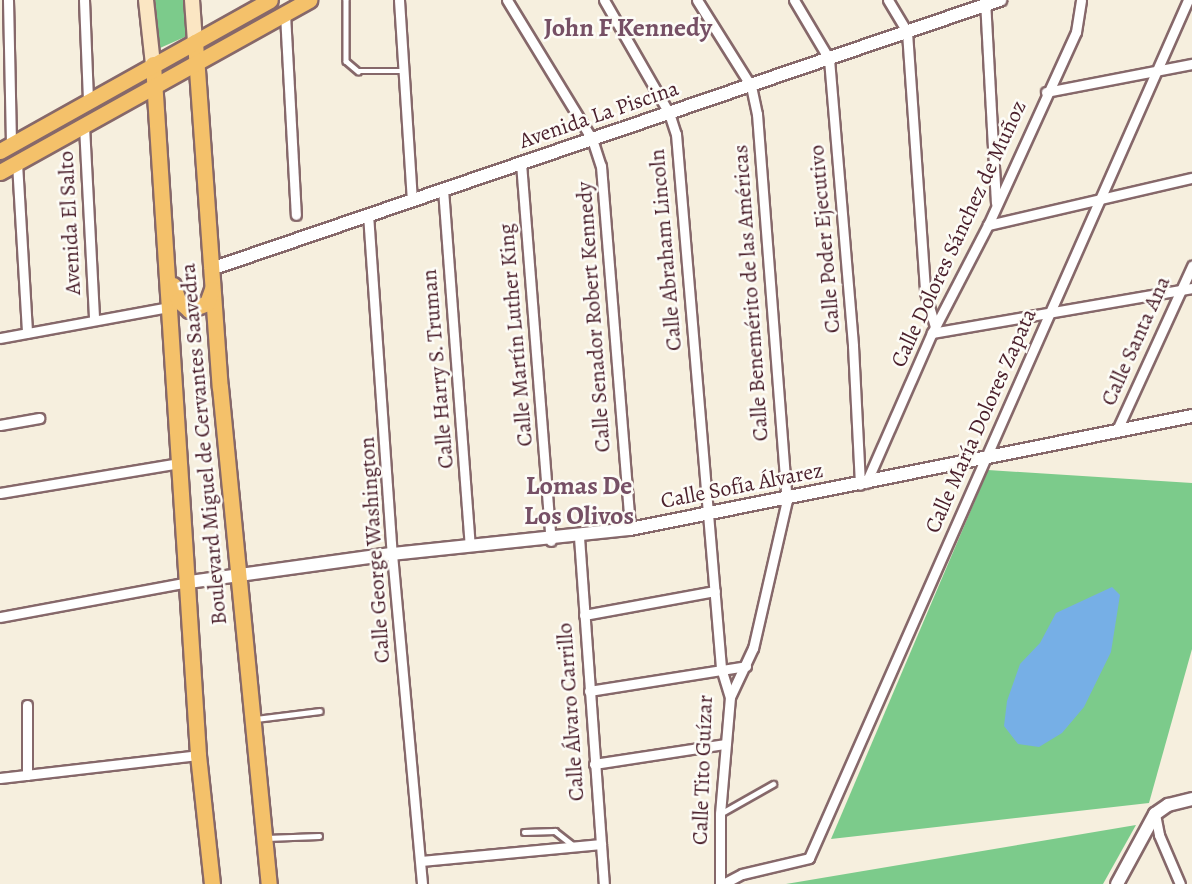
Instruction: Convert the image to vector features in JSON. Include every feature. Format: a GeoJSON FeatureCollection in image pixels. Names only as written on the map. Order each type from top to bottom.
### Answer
{"type":"FeatureCollection","features":[{"type":"Feature","properties":{"kind":"main road","name":"Boulevard Miguel de Cervantes Saavedra"},"geometry":{"type":"LineString","coordinates":[[146,0],[153,64],[189,582],[198,755],[212,884]]}},
{"type":"Feature","properties":{"kind":"main road","name":"Boulevard Miguel de Cervantes Saavedra"},"geometry":{"type":"LineString","coordinates":[[192,0],[212,289],[250,720],[269,884]]}},
{"type":"Feature","properties":{"kind":"main road"},"geometry":{"type":"LineString","coordinates":[[6,148],[270,0]]}},
{"type":"Feature","properties":{"kind":"main road"},"geometry":{"type":"LineString","coordinates":[[0,172],[309,0]]}},
{"type":"Feature","properties":{"kind":"main road"},"geometry":{"type":"LineString","coordinates":[[167,268],[178,300],[189,310],[207,303],[212,289]]}},
{"type":"Feature","properties":{"kind":"street"},"geometry":{"type":"LineString","coordinates":[[6,148],[5,59],[8,0]]}},
{"type":"Feature","properties":{"kind":"street"},"geometry":{"type":"LineString","coordinates":[[84,0],[88,101]]}},
{"type":"Feature","properties":{"kind":"street"},"geometry":{"type":"LineString","coordinates":[[399,0],[412,199]]}},
{"type":"Feature","properties":{"kind":"street","name":"Calle Senador Robert Kennedy"},"geometry":{"type":"LineString","coordinates":[[507,0],[592,139],[605,196],[630,529]]}},
{"type":"Feature","properties":{"kind":"street","name":"Calle Abraham Lincoln"},"geometry":{"type":"LineString","coordinates":[[604,0],[669,113],[681,181],[708,514]]}},
{"type":"Feature","properties":{"kind":"street","name":"Calle Benemérito de las Américas"},"geometry":{"type":"LineString","coordinates":[[697,0],[751,86],[757,114],[787,500],[746,666],[729,697]]}},
{"type":"Feature","properties":{"kind":"street","name":"Calle Poder Ejecutivo"},"geometry":{"type":"LineString","coordinates":[[795,0],[829,59],[854,345],[863,484]]}},
{"type":"Feature","properties":{"kind":"street"},"geometry":{"type":"LineString","coordinates":[[888,0],[907,32],[926,292],[934,330],[1052,314],[1192,288]]}},
{"type":"Feature","properties":{"kind":"street","name":"Calle Dolores Sánchez de Muñoz"},"geometry":{"type":"LineString","coordinates":[[863,484],[934,330],[988,225],[1046,92],[1076,32],[1081,0]]}},
{"type":"Feature","properties":{"kind":"street","name":"Calle María Dolores Zapata"},"geometry":{"type":"LineString","coordinates":[[722,884],[742,874],[809,858],[984,459],[1052,314],[1159,72],[1188,0]]}},
{"type":"Feature","properties":{"kind":"street"},"geometry":{"type":"LineString","coordinates":[[991,1],[989,127],[996,206]]}},
{"type":"Feature","properties":{"kind":"street","name":"Avenida La Piscina"},"geometry":{"type":"LineString","coordinates":[[211,269],[751,86],[991,1]]}},
{"type":"Feature","properties":{"kind":"street"},"geometry":{"type":"LineString","coordinates":[[285,14],[296,215]]}},
{"type":"Feature","properties":{"kind":"street"},"geometry":{"type":"LineString","coordinates":[[1046,92],[1192,64]]}},
{"type":"Feature","properties":{"kind":"street","name":"Avenida El Salto"},"geometry":{"type":"LineString","coordinates":[[84,126],[94,319]]}},
{"type":"Feature","properties":{"kind":"street"},"geometry":{"type":"LineString","coordinates":[[17,163],[27,333]]}},
{"type":"Feature","properties":{"kind":"street","name":"Calle Martín Luther King"},"geometry":{"type":"LineString","coordinates":[[521,163],[551,540]]}},
{"type":"Feature","properties":{"kind":"street"},"geometry":{"type":"LineString","coordinates":[[988,225],[1192,178]]}},
{"type":"Feature","properties":{"kind":"street","name":"Calle Harry S. Truman"},"geometry":{"type":"LineString","coordinates":[[443,189],[470,546]]}},
{"type":"Feature","properties":{"kind":"street","name":"Calle George Washington"},"geometry":{"type":"LineString","coordinates":[[368,214],[392,554],[422,884]]}},
{"type":"Feature","properties":{"kind":"street","name":"Calle Santa Ana"},"geometry":{"type":"LineString","coordinates":[[1116,432],[1192,266]]}},
{"type":"Feature","properties":{"kind":"street"},"geometry":{"type":"LineString","coordinates":[[0,338],[169,307]]}},
{"type":"Feature","properties":{"kind":"street","name":"Calle Sofía Álvarez"},"geometry":{"type":"LineString","coordinates":[[189,582],[392,554],[551,540],[630,529],[787,500],[1192,416]]}},
{"type":"Feature","properties":{"kind":"street"},"geometry":{"type":"LineString","coordinates":[[0,425],[39,418]]}},
{"type":"Feature","properties":{"kind":"street"},"geometry":{"type":"LineString","coordinates":[[0,493],[180,463]]}},
{"type":"Feature","properties":{"kind":"street","name":"Calle Tito Guízar"},"geometry":{"type":"LineString","coordinates":[[708,514],[721,668],[729,697],[720,814],[722,884]]}},
{"type":"Feature","properties":{"kind":"street","name":"Calle Álvaro Carrillo"},"geometry":{"type":"LineString","coordinates":[[579,537],[604,884]]}},
{"type":"Feature","properties":{"kind":"street"},"geometry":{"type":"LineString","coordinates":[[0,617],[189,582]]}},
{"type":"Feature","properties":{"kind":"street"},"geometry":{"type":"LineString","coordinates":[[584,615],[715,591]]}},
{"type":"Feature","properties":{"kind":"street"},"geometry":{"type":"LineString","coordinates":[[589,691],[721,668],[746,666]]}},
{"type":"Feature","properties":{"kind":"street"},"geometry":{"type":"LineString","coordinates":[[27,705],[27,775]]}},
{"type":"Feature","properties":{"kind":"street"},"geometry":{"type":"LineString","coordinates":[[594,764],[725,744]]}},
{"type":"Feature","properties":{"kind":"street"},"geometry":{"type":"LineString","coordinates":[[0,778],[198,755]]}},
{"type":"Feature","properties":{"kind":"street"},"geometry":{"type":"LineString","coordinates":[[1117,884],[1155,814],[1168,805],[1192,799]]}},
{"type":"Feature","properties":{"kind":"street"},"geometry":{"type":"LineString","coordinates":[[1155,814],[1159,835],[1180,884]]}},
{"type":"Feature","properties":{"kind":"street"},"geometry":{"type":"LineString","coordinates":[[421,861],[601,844]]}},
{"type":"Feature","properties":{"kind":"lane"},"geometry":{"type":"LineString","coordinates":[[346,0],[346,61],[358,70],[404,71]]}},
{"type":"Feature","properties":{"kind":"lane"},"geometry":{"type":"LineString","coordinates":[[250,720],[320,711]]}},
{"type":"Feature","properties":{"kind":"lane"},"geometry":{"type":"LineString","coordinates":[[720,814],[773,784]]}},
{"type":"Feature","properties":{"kind":"lane"},"geometry":{"type":"LineString","coordinates":[[524,832],[555,831],[575,847]]}},
{"type":"Feature","properties":{"kind":"lane"},"geometry":{"type":"LineString","coordinates":[[264,838],[319,836]]}},
{"type":"Feature","properties":{"kind":"green space"},"geometry":{"type":"Polygon","coordinates":[[[155,0],[184,0],[187,36],[160,48],[155,0]]]}},
{"type":"Feature","properties":{"kind":"green space"},"geometry":{"type":"Polygon","coordinates":[[[988,470],[1192,483],[1192,649],[1149,803],[831,839],[988,470]]]}},
{"type":"Feature","properties":{"kind":"green space"},"geometry":{"type":"Polygon","coordinates":[[[1136,825],[1103,884],[786,884],[1136,825]]]}},
{"type":"Feature","properties":{"kind":"water"},"geometry":{"type":"Polygon","coordinates":[[[1112,587],[1120,595],[1111,652],[1084,707],[1062,733],[1039,747],[1018,744],[1004,726],[1007,701],[1020,664],[1040,643],[1056,613],[1112,587]]]}},
{"type":"Feature","properties":{"kind":"district","name":"John F Kennedy"},"geometry":{"type":"Point","coordinates":[628,28]}},
{"type":"Feature","properties":{"kind":"district","name":"Lomas De Los Olivos"},"geometry":{"type":"Point","coordinates":[579,501]}}]}
